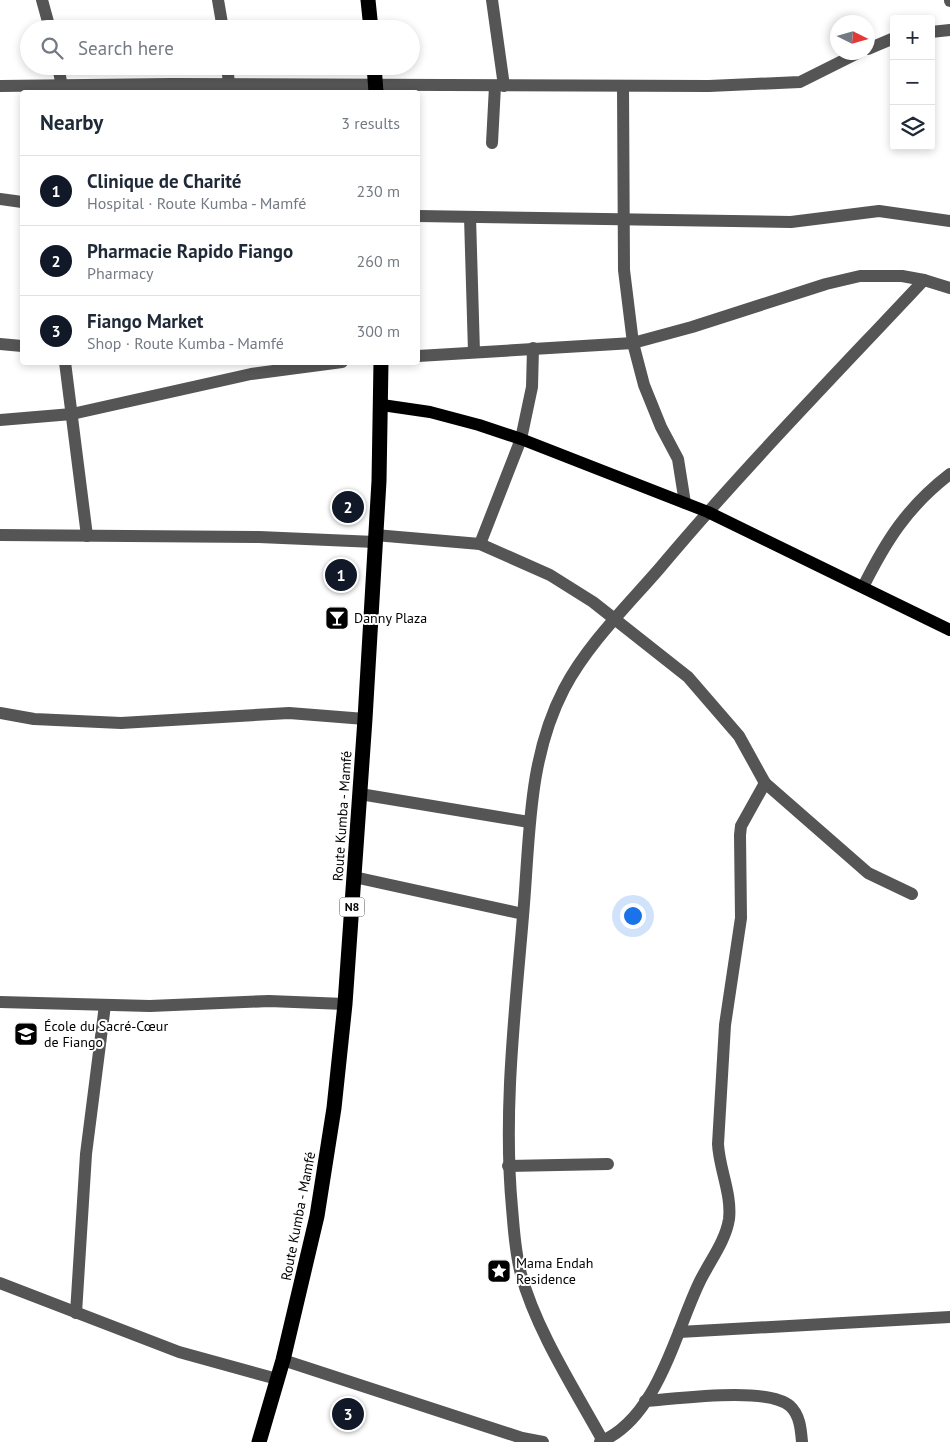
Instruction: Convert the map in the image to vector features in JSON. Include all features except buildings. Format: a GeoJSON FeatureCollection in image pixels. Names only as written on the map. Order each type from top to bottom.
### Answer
{"type":"FeatureCollection","features":[{"type":"Feature","properties":{"kind":"highway"},"geometry":{"type":"LineString","coordinates":[[368,0],[370,20]]}},
{"type":"Feature","properties":{"kind":"highway"},"geometry":{"type":"LineString","coordinates":[[375,75],[376,89]]}},
{"type":"Feature","properties":{"kind":"highway","name":"Route Kumba - Mamfé"},"geometry":{"type":"LineString","coordinates":[[259,1442],[282,1360],[316,1216],[334,1108],[345,1004],[365,719],[382,405],[381,365]]}},
{"type":"Feature","properties":{"kind":"main road"},"geometry":{"type":"LineString","coordinates":[[382,405],[430,412],[521,439],[708,512],[950,630]]}},
{"type":"Feature","properties":{"kind":"street"},"geometry":{"type":"LineString","coordinates":[[42,0],[48,20]]}},
{"type":"Feature","properties":{"kind":"street"},"geometry":{"type":"LineString","coordinates":[[218,0],[221,20]]}},
{"type":"Feature","properties":{"kind":"street"},"geometry":{"type":"LineString","coordinates":[[492,0],[500,86],[492,143]]}},
{"type":"Feature","properties":{"kind":"street"},"geometry":{"type":"LineString","coordinates":[[935,32],[950,30]]}},
{"type":"Feature","properties":{"kind":"street"},"geometry":{"type":"LineString","coordinates":[[875,46],[890,40]]}},
{"type":"Feature","properties":{"kind":"street"},"geometry":{"type":"LineString","coordinates":[[0,86],[63,90],[376,89],[500,86],[623,87],[800,82],[844,60]]}},
{"type":"Feature","properties":{"kind":"street"},"geometry":{"type":"LineString","coordinates":[[60,75],[63,90]]}},
{"type":"Feature","properties":{"kind":"street"},"geometry":{"type":"LineString","coordinates":[[228,75],[230,88]]}},
{"type":"Feature","properties":{"kind":"street"},"geometry":{"type":"LineString","coordinates":[[623,87],[624,270],[633,343],[644,385],[678,459],[685,503]]}},
{"type":"Feature","properties":{"kind":"street"},"geometry":{"type":"LineString","coordinates":[[0,199],[20,202]]}},
{"type":"Feature","properties":{"kind":"street"},"geometry":{"type":"LineString","coordinates":[[420,216],[791,222],[879,210],[950,221]]}},
{"type":"Feature","properties":{"kind":"street"},"geometry":{"type":"LineString","coordinates":[[470,217],[474,352]]}},
{"type":"Feature","properties":{"kind":"street"},"geometry":{"type":"LineString","coordinates":[[420,356],[633,343],[692,327],[826,284],[860,276],[902,276],[950,288]]}},
{"type":"Feature","properties":{"kind":"street"},"geometry":{"type":"LineString","coordinates":[[765,783],[742,826],[740,835],[742,918],[725,1025],[718,1144],[718,1162],[728,1199],[727,1228],[699,1282],[660,1376],[634,1418],[621,1430],[602,1442],[534,1312],[521,1274],[515,1244],[508,1166],[512,1033],[524,914],[530,822],[537,765],[548,724],[566,686],[615,620],[708,512],[924,280]]}},
{"type":"Feature","properties":{"kind":"street"},"geometry":{"type":"LineString","coordinates":[[0,344],[20,346]]}},
{"type":"Feature","properties":{"kind":"street"},"geometry":{"type":"LineString","coordinates":[[480,544],[521,439],[532,387],[533,348]]}},
{"type":"Feature","properties":{"kind":"street"},"geometry":{"type":"LineString","coordinates":[[64,365],[87,536]]}},
{"type":"Feature","properties":{"kind":"street"},"geometry":{"type":"LineString","coordinates":[[0,420],[72,414],[265,367],[296,365]]}},
{"type":"Feature","properties":{"kind":"street"},"geometry":{"type":"LineString","coordinates":[[863,588],[895,528],[934,487],[950,474]]}},
{"type":"Feature","properties":{"kind":"street"},"geometry":{"type":"LineString","coordinates":[[0,535],[375,539],[480,544],[550,575],[594,602],[688,677],[739,736],[765,783],[868,874],[912,894]]}},
{"type":"Feature","properties":{"kind":"street"},"geometry":{"type":"LineString","coordinates":[[0,713],[34,719],[121,723],[289,713],[365,719]]}},
{"type":"Feature","properties":{"kind":"street"},"geometry":{"type":"LineString","coordinates":[[360,794],[530,822]]}},
{"type":"Feature","properties":{"kind":"street"},"geometry":{"type":"LineString","coordinates":[[354,877],[524,914]]}},
{"type":"Feature","properties":{"kind":"street"},"geometry":{"type":"LineString","coordinates":[[0,1002],[150,1006],[270,1001],[345,1004]]}},
{"type":"Feature","properties":{"kind":"street"},"geometry":{"type":"LineString","coordinates":[[76,1313],[86,1154],[105,1005]]}},
{"type":"Feature","properties":{"kind":"street"},"geometry":{"type":"LineString","coordinates":[[508,1166],[608,1164]]}},
{"type":"Feature","properties":{"kind":"street"},"geometry":{"type":"LineString","coordinates":[[0,1283],[179,1352],[277,1379]]}},
{"type":"Feature","properties":{"kind":"street"},"geometry":{"type":"LineString","coordinates":[[679,1332],[950,1317]]}},
{"type":"Feature","properties":{"kind":"street"},"geometry":{"type":"LineString","coordinates":[[282,1360],[537,1441]]}},
{"type":"Feature","properties":{"kind":"street"},"geometry":{"type":"LineString","coordinates":[[645,1401],[730,1395],[771,1398],[790,1406],[797,1415],[801,1428],[802,1442]]}},
{"type":"Feature","properties":{"kind":"place","name":"Pharmacie Rapido Fiango"},"geometry":{"type":"Point","coordinates":[348,507]}},
{"type":"Feature","properties":{"kind":"place","name":"Clinique de Charité"},"geometry":{"type":"Point","coordinates":[341,575]}},
{"type":"Feature","properties":{"kind":"place","name":"Danny Plaza"},"geometry":{"type":"Point","coordinates":[337,618]}},
{"type":"Feature","properties":{"kind":"place","name":"École du Sacré-Cœur de Fiango"},"geometry":{"type":"Point","coordinates":[26,1034]}},
{"type":"Feature","properties":{"kind":"place","name":"Mama Endah Residence"},"geometry":{"type":"Point","coordinates":[499,1271]}},
{"type":"Feature","properties":{"kind":"place","name":"Fiango Market"},"geometry":{"type":"Point","coordinates":[348,1414]}}]}
